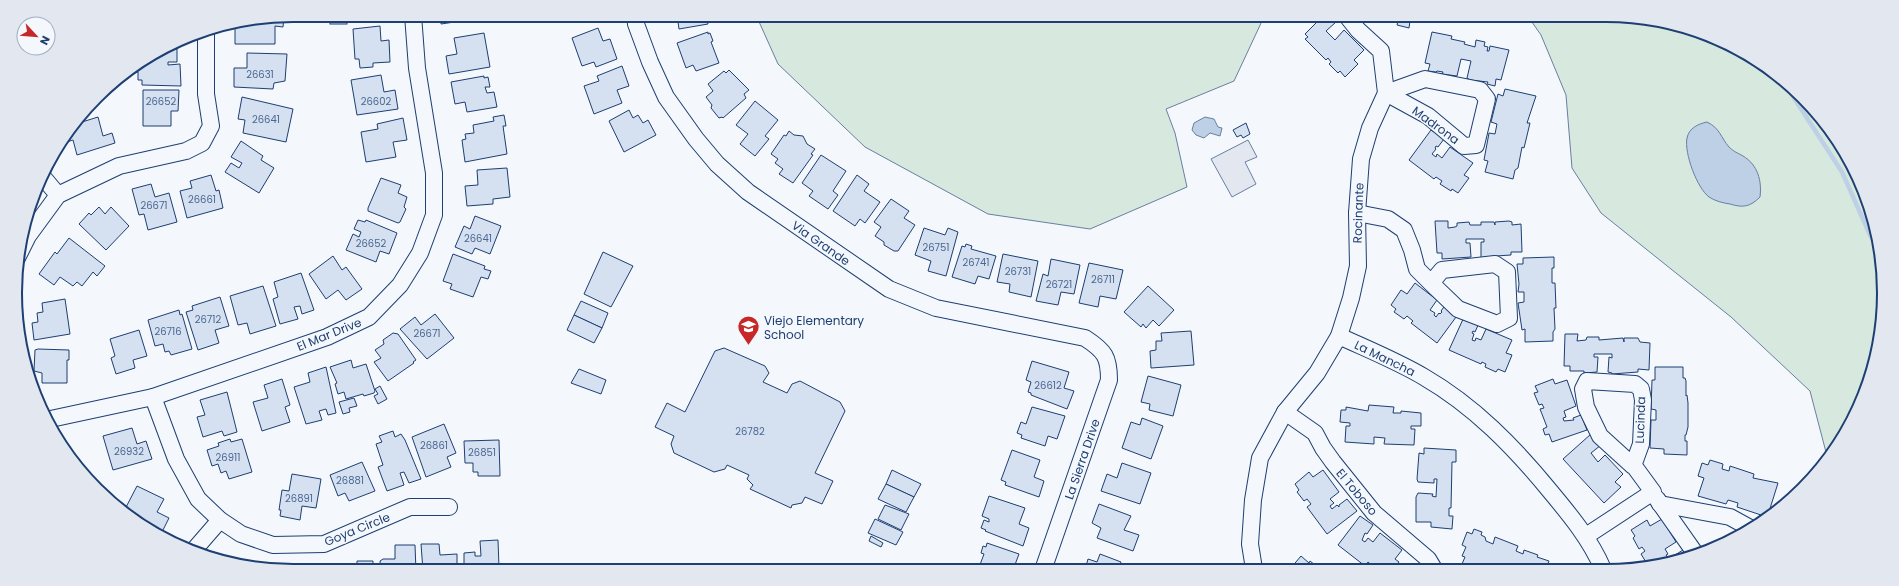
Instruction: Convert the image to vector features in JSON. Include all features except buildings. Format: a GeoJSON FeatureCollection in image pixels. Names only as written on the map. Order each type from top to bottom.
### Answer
{"type":"FeatureCollection","features":[{"type":"Feature","properties":{"kind":"street","name":"El Mar Drive"},"geometry":{"type":"LineString","coordinates":[[53,419],[153,397],[327,337],[370,317],[400,285],[420,253],[434,215],[434,173],[417,68],[414,22]]}},
{"type":"Feature","properties":{"kind":"street","name":"Via Grande"},"geometry":{"type":"LineString","coordinates":[[636,22],[650,62],[666,97],[700,144],[717,164],[748,192],[889,289],[936,308],[1085,338],[1101,348]]}},
{"type":"Feature","properties":{"kind":"street"},"geometry":{"type":"LineString","coordinates":[[1352,22],[1358,30],[1381,51],[1386,92]]}},
{"type":"Feature","properties":{"kind":"street"},"geometry":{"type":"LineString","coordinates":[[28,236],[58,195],[119,166],[186,151],[202,143],[211,126],[206,94],[206,36]]}},
{"type":"Feature","properties":{"kind":"street","name":"Madrona"},"geometry":{"type":"LineString","coordinates":[[1425,79],[1480,90],[1487,99],[1476,146],[1464,146],[1428,116],[1386,92],[1425,79]]}},
{"type":"Feature","properties":{"kind":"street","name":"Rocinante"},"geometry":{"type":"LineString","coordinates":[[1339,336],[1351,298],[1358,266],[1357,213],[1361,159],[1370,128],[1386,92]]}},
{"type":"Feature","properties":{"kind":"street"},"geometry":{"type":"LineString","coordinates":[[46,181],[58,195]]}},
{"type":"Feature","properties":{"kind":"street"},"geometry":{"type":"LineString","coordinates":[[1357,213],[1388,219],[1404,230],[1412,250],[1417,269],[1431,283],[1458,308],[1498,324],[1509,318],[1507,272],[1495,264],[1442,270],[1431,283]]}},
{"type":"Feature","properties":{"kind":"street"},"geometry":{"type":"LineString","coordinates":[[1253,564],[1250,544],[1252,514],[1260,458],[1285,412],[1317,373],[1339,336]]}},
{"type":"Feature","properties":{"kind":"street","name":"La Mancha"},"geometry":{"type":"LineString","coordinates":[[1339,336],[1424,377],[1465,404],[1501,435],[1532,468],[1586,536],[1600,564]]}},
{"type":"Feature","properties":{"kind":"street","name":"La Sierra Drive"},"geometry":{"type":"LineString","coordinates":[[1046,564],[1108,380],[1109,363],[1101,348]]}},
{"type":"Feature","properties":{"kind":"street","name":"Lucinda"},"geometry":{"type":"LineString","coordinates":[[1633,466],[1641,444],[1643,400],[1641,389],[1635,384],[1587,381],[1583,389],[1586,407],[1600,436],[1633,466],[1693,550]]}},
{"type":"Feature","properties":{"kind":"street","name":"Goya Circle"},"geometry":{"type":"LineString","coordinates":[[153,397],[176,459],[198,499],[220,520],[241,534],[273,545],[324,544],[410,507],[449,507]]}},
{"type":"Feature","properties":{"kind":"street","name":"El Toboso"},"geometry":{"type":"LineString","coordinates":[[1285,412],[1316,433],[1323,448],[1333,462],[1374,513],[1428,559],[1431,564]]}},
{"type":"Feature","properties":{"kind":"street"},"geometry":{"type":"LineString","coordinates":[[1586,536],[1656,498],[1730,517],[1746,526]]}},
{"type":"Feature","properties":{"kind":"street"},"geometry":{"type":"LineString","coordinates":[[197,546],[220,520]]}},
{"type":"Feature","properties":{"kind":"shaded area"},"geometry":{"type":"Polygon","coordinates":[[[759,22],[1262,22],[1234,81],[1166,109],[1175,133],[1187,187],[1090,229],[988,214],[865,147],[778,64],[759,22]]]}},
{"type":"Feature","properties":{"kind":"shaded area"},"geometry":{"type":"Polygon","coordinates":[[[1532,22],[1606,22],[1641,24],[1693,36],[1742,58],[1771,78],[1798,101],[1831,142],[1849,173],[1863,206],[1875,258],[1877,293],[1875,328],[1863,380],[1849,413],[1826,451],[1810,391],[1731,317],[1601,213],[1572,168],[1566,95],[1541,35],[1532,22]]]}},
{"type":"Feature","properties":{"kind":"shaded area"},"geometry":{"type":"Polygon","coordinates":[[[1248,140],[1257,157],[1245,162],[1256,184],[1232,197],[1211,159],[1248,140]]]}},
{"type":"Feature","properties":{"kind":"water"},"geometry":{"type":"Polygon","coordinates":[[[1205,117],[1214,119],[1218,127],[1222,128],[1220,136],[1210,133],[1204,138],[1196,135],[1192,130],[1194,123],[1205,117]]]}},
{"type":"Feature","properties":{"kind":"water"},"geometry":{"type":"Polygon","coordinates":[[[1707,122],[1718,130],[1729,147],[1752,164],[1758,174],[1760,197],[1750,205],[1743,206],[1719,202],[1709,197],[1700,186],[1689,161],[1687,152],[1687,138],[1694,127],[1707,122]]]}},
{"type":"Feature","properties":{"kind":"waterway"},"geometry":{"type":"LineString","coordinates":[[1793,96],[1842,172],[1871,238]]}},
{"type":"Feature","properties":{"kind":"place","name":"Viejo Elementary School"},"geometry":{"type":"Point","coordinates":[748,346]}}]}
